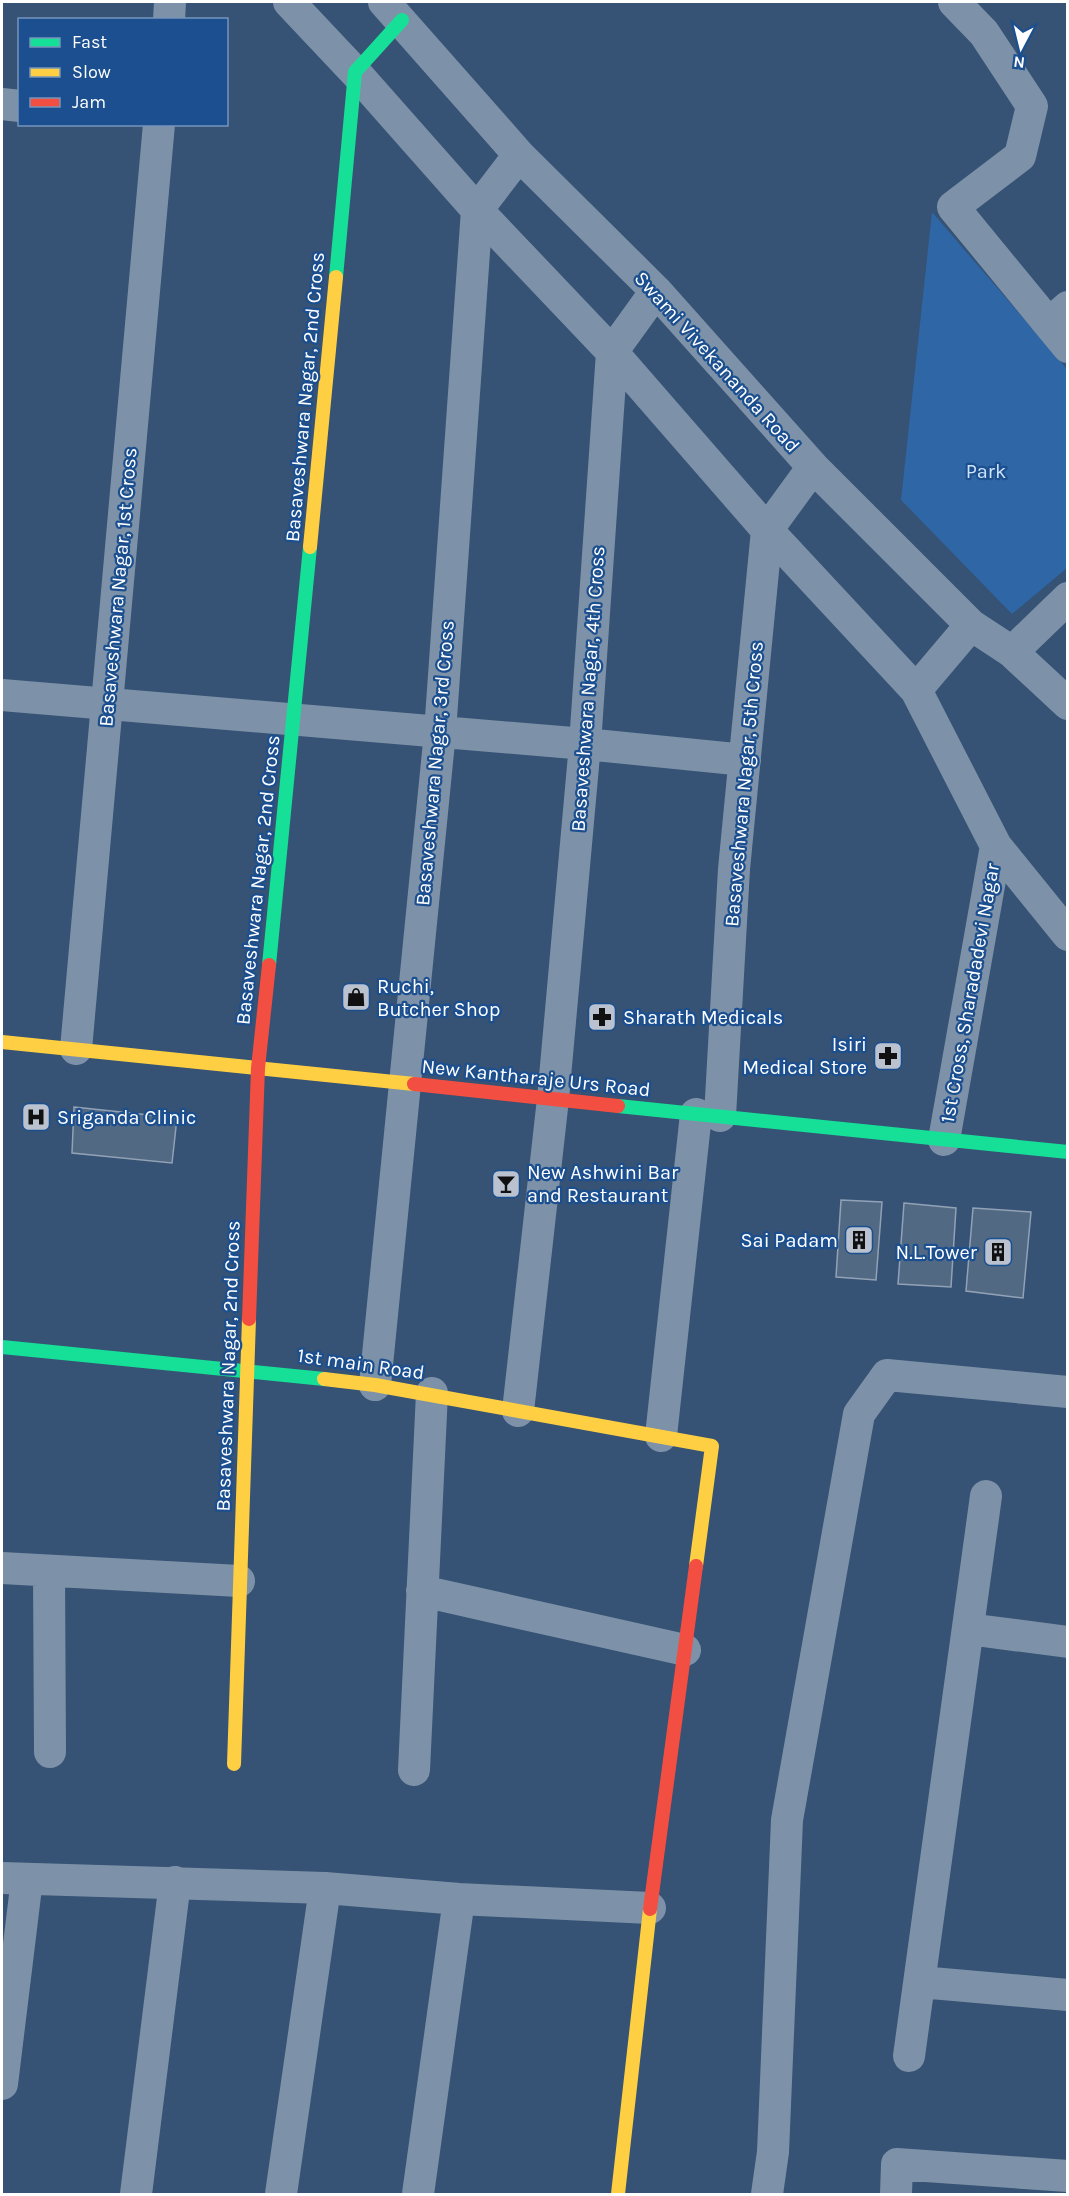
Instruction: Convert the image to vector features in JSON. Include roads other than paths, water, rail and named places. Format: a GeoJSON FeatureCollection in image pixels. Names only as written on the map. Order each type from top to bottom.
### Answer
{"type":"FeatureCollection","features":[{"type":"Feature","properties":{"kind":"street"},"geometry":{"type":"LineString","coordinates":[[169,18],[170,2]]}},
{"type":"Feature","properties":{"kind":"street"},"geometry":{"type":"LineString","coordinates":[[289,2],[355,72],[477,210],[612,352],[767,530],[916,690],[996,846],[1068,935]]}},
{"type":"Feature","properties":{"kind":"street"},"geometry":{"type":"LineString","coordinates":[[954,2],[984,33],[1032,106],[1020,156],[952,207],[1061,326]]}},
{"type":"Feature","properties":{"kind":"street"},"geometry":{"type":"LineString","coordinates":[[355,72],[393,11]]}},
{"type":"Feature","properties":{"kind":"street","name":"Swami Vivekananda Road"},"geometry":{"type":"LineString","coordinates":[[393,11],[519,155],[656,291],[813,468],[971,625],[1012,652],[1068,704]]}},
{"type":"Feature","properties":{"kind":"street","name":"Basaveshwara Nagar, 2nd Cross"},"geometry":{"type":"LineString","coordinates":[[234,1764],[238,1581],[258,1068],[294,719],[355,72]]}},
{"type":"Feature","properties":{"kind":"street"},"geometry":{"type":"LineString","coordinates":[[2,104],[18,106]]}},
{"type":"Feature","properties":{"kind":"street","name":"Basaveshwara Nagar, 1st Cross"},"geometry":{"type":"LineString","coordinates":[[76,1049],[159,126]]}},
{"type":"Feature","properties":{"kind":"street"},"geometry":{"type":"LineString","coordinates":[[477,210],[519,155]]}},
{"type":"Feature","properties":{"kind":"street","name":"Basaveshwara Nagar, 3rd Cross"},"geometry":{"type":"LineString","coordinates":[[375,1385],[440,732],[477,210]]}},
{"type":"Feature","properties":{"kind":"street"},"geometry":{"type":"LineString","coordinates":[[612,352],[656,291]]}},
{"type":"Feature","properties":{"kind":"street","name":"Basaveshwara Nagar, 4th Cross"},"geometry":{"type":"LineString","coordinates":[[518,1411],[553,1100],[585,744],[612,352]]}},
{"type":"Feature","properties":{"kind":"street"},"geometry":{"type":"LineString","coordinates":[[767,530],[813,468]]}},
{"type":"Feature","properties":{"kind":"street","name":"Basaveshwara Nagar, 5th Cross"},"geometry":{"type":"LineString","coordinates":[[661,1436],[708,1115],[767,530]]}},
{"type":"Feature","properties":{"kind":"street"},"geometry":{"type":"LineString","coordinates":[[1012,652],[1068,598]]}},
{"type":"Feature","properties":{"kind":"street"},"geometry":{"type":"LineString","coordinates":[[916,690],[971,625]]}},
{"type":"Feature","properties":{"kind":"street"},"geometry":{"type":"LineString","coordinates":[[2,695],[585,744],[745,760]]}},
{"type":"Feature","properties":{"kind":"street","name":"1st Cross, Sharadadevi Nagar"},"geometry":{"type":"LineString","coordinates":[[944,1140],[996,846]]}},
{"type":"Feature","properties":{"kind":"street","name":"New Kantharaje Urs Road"},"geometry":{"type":"LineString","coordinates":[[2,1042],[1068,1152]]}},
{"type":"Feature","properties":{"kind":"street","name":"1st main Road"},"geometry":{"type":"LineString","coordinates":[[2,1347],[247,1370],[375,1385],[712,1446],[685,1650]]}},
{"type":"Feature","properties":{"kind":"street"},"geometry":{"type":"LineString","coordinates":[[767,2194],[773,2152],[787,1820],[859,1414],[887,1375],[1068,1392]]}},
{"type":"Feature","properties":{"kind":"street"},"geometry":{"type":"LineString","coordinates":[[414,1770],[432,1394]]}},
{"type":"Feature","properties":{"kind":"street"},"geometry":{"type":"LineString","coordinates":[[909,2056],[986,1496]]}},
{"type":"Feature","properties":{"kind":"street"},"geometry":{"type":"LineString","coordinates":[[2,1568],[238,1581]]}},
{"type":"Feature","properties":{"kind":"street"},"geometry":{"type":"LineString","coordinates":[[49,1571],[50,1752]]}},
{"type":"Feature","properties":{"kind":"street"},"geometry":{"type":"LineString","coordinates":[[422,1591],[685,1650],[650,1908],[618,2194]]}},
{"type":"Feature","properties":{"kind":"street"},"geometry":{"type":"LineString","coordinates":[[968,1629],[1068,1642]]}},
{"type":"Feature","properties":{"kind":"street"},"geometry":{"type":"LineString","coordinates":[[2,2084],[14,1878],[325,1888],[459,1899],[650,1908]]}},
{"type":"Feature","properties":{"kind":"street"},"geometry":{"type":"LineString","coordinates":[[136,2194],[175,1882]]}},
{"type":"Feature","properties":{"kind":"street"},"geometry":{"type":"LineString","coordinates":[[281,2194],[325,1888]]}},
{"type":"Feature","properties":{"kind":"street"},"geometry":{"type":"LineString","coordinates":[[418,2194],[459,1899]]}},
{"type":"Feature","properties":{"kind":"street"},"geometry":{"type":"LineString","coordinates":[[920,1982],[1068,1995]]}},
{"type":"Feature","properties":{"kind":"street"},"geometry":{"type":"LineString","coordinates":[[896,2194],[897,2164],[1068,2176]]}},
{"type":"Feature","properties":{"kind":"place","name":"Ruchi, Butcher Shop"},"geometry":{"type":"Point","coordinates":[356,997]}},
{"type":"Feature","properties":{"kind":"place","name":"Sharath Medicals"},"geometry":{"type":"Point","coordinates":[602,1017]}},
{"type":"Feature","properties":{"kind":"place","name":"Isiri Medical Store"},"geometry":{"type":"Point","coordinates":[888,1056]}},
{"type":"Feature","properties":{"kind":"place","name":"Sriganda Clinic"},"geometry":{"type":"Point","coordinates":[36,1117]}},
{"type":"Feature","properties":{"kind":"place","name":"New Ashwini Bar and Restaurant"},"geometry":{"type":"Point","coordinates":[506,1184]}},
{"type":"Feature","properties":{"kind":"place","name":"Sai Padam"},"geometry":{"type":"Point","coordinates":[859,1240]}},
{"type":"Feature","properties":{"kind":"place","name":"N.L.Tower"},"geometry":{"type":"Point","coordinates":[998,1252]}},
{"type":"Feature","properties":{"kind":"park label","name":"Park"},"geometry":{"type":"Point","coordinates":[986,471]}}]}
